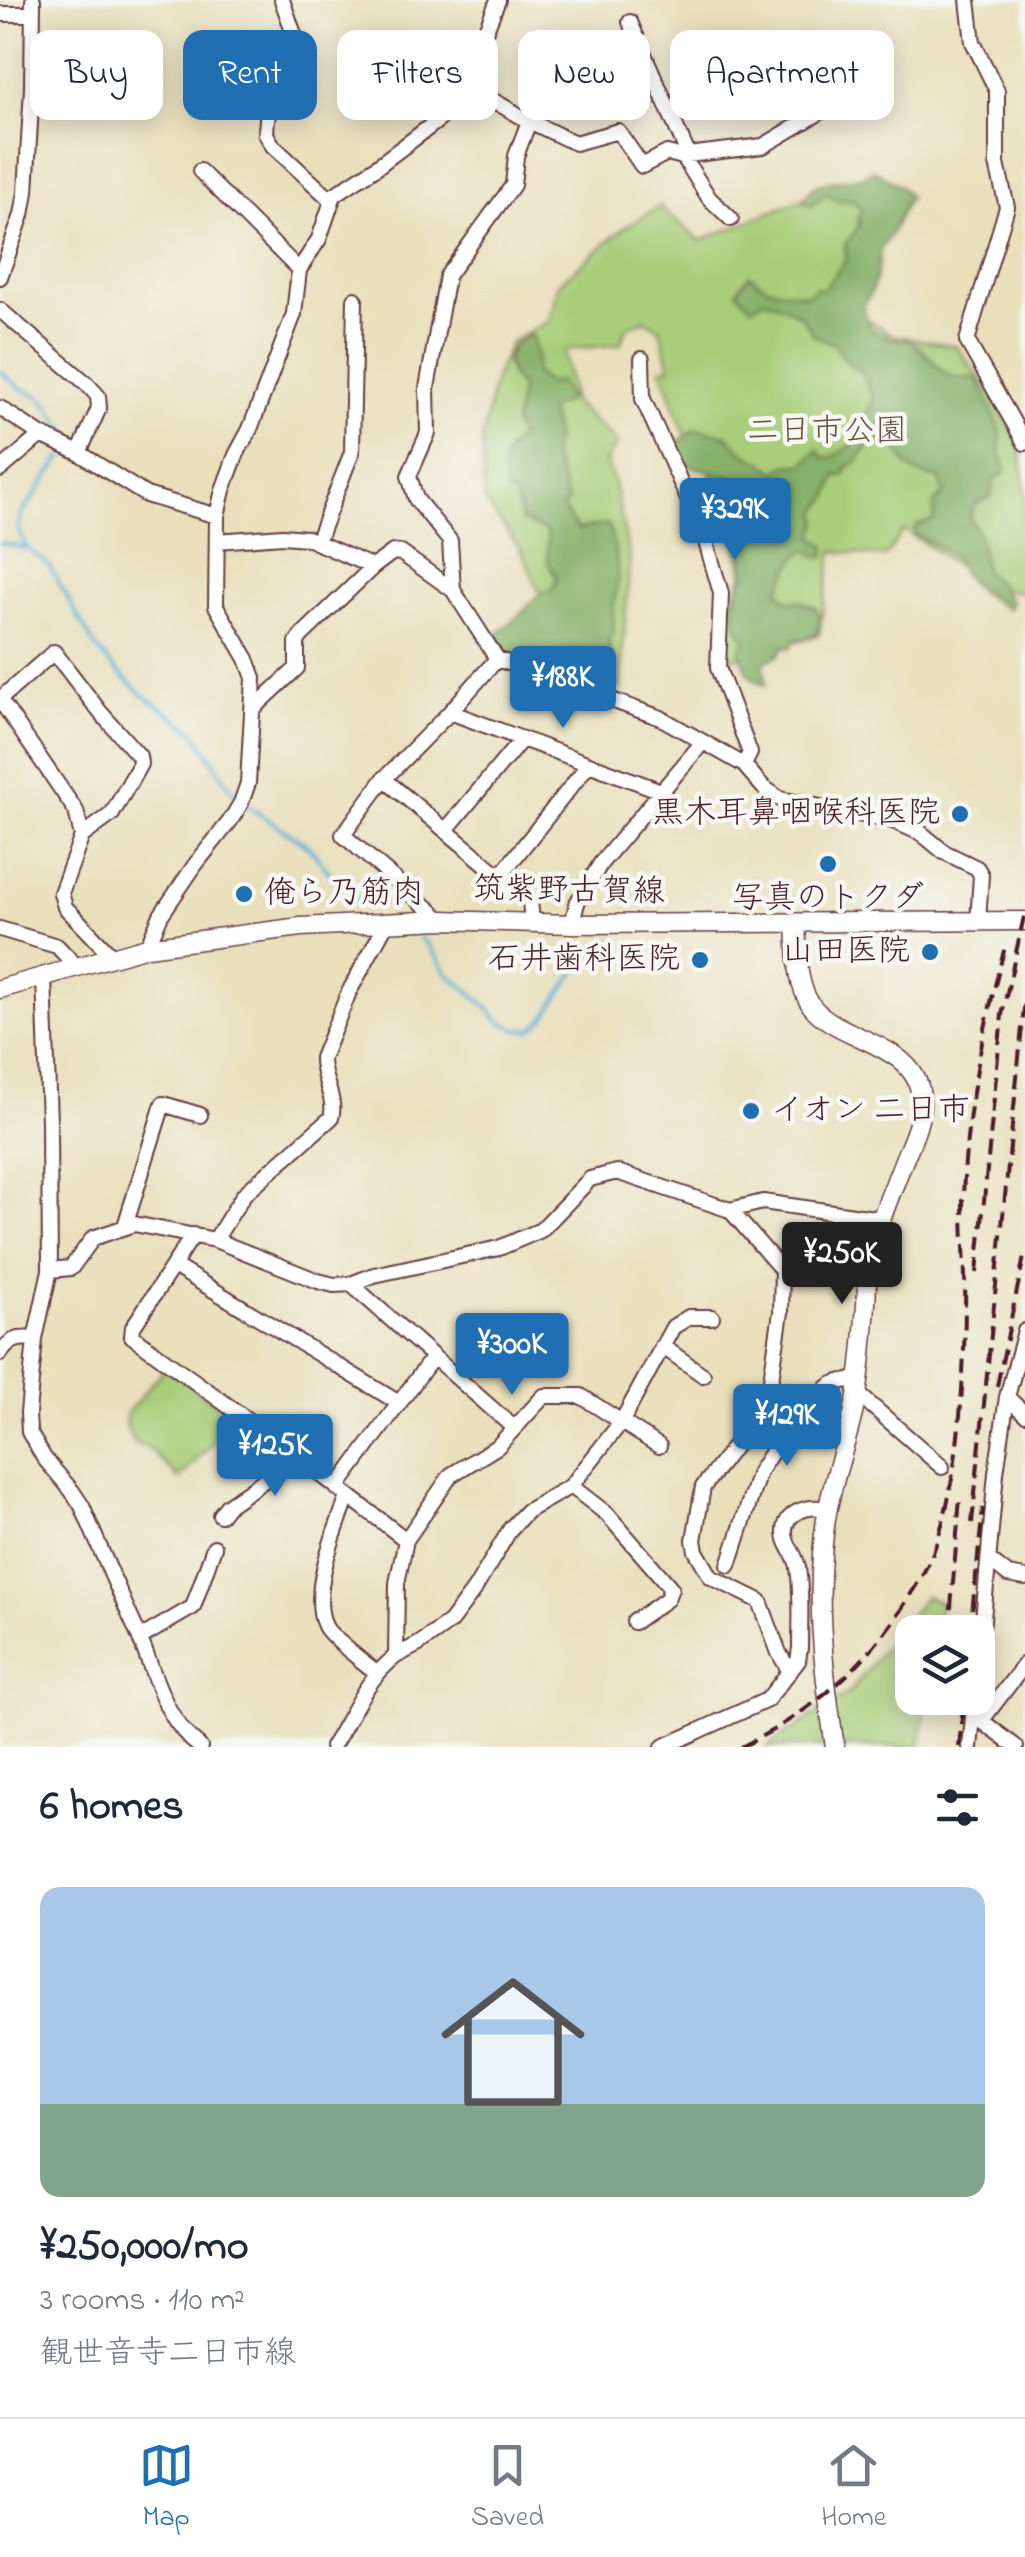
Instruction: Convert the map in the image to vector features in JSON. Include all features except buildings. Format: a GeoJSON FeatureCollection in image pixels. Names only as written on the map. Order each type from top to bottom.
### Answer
{"type":"FeatureCollection","features":[{"type":"Feature","properties":{"kind":"main road","name":"筑紫野古賀線"},"geometry":{"type":"LineString","coordinates":[[0,989],[148,947],[302,927],[442,920],[572,924],[1025,921]]}},
{"type":"Feature","properties":{"kind":"main road"},"geometry":{"type":"LineString","coordinates":[[796,924],[801,984],[813,1008],[896,1057],[921,1092],[918,1127],[881,1218],[869,1263],[858,1386],[828,1509],[820,1566],[827,1695],[835,1747]]}},
{"type":"Feature","properties":{"kind":"street"},"geometry":{"type":"LineString","coordinates":[[282,0],[295,38],[267,119],[266,134],[273,146],[331,200]]}},
{"type":"Feature","properties":{"kind":"street"},"geometry":{"type":"LineString","coordinates":[[486,30],[498,0]]}},
{"type":"Feature","properties":{"kind":"street"},"geometry":{"type":"LineString","coordinates":[[968,0],[973,42],[997,91],[997,164],[1007,207],[967,341],[1025,443]]}},
{"type":"Feature","properties":{"kind":"street"},"geometry":{"type":"LineString","coordinates":[[0,14],[33,7],[26,192],[0,276]]}},
{"type":"Feature","properties":{"kind":"street"},"geometry":{"type":"LineString","coordinates":[[630,22],[685,154],[709,198],[731,220]]}},
{"type":"Feature","properties":{"kind":"street"},"geometry":{"type":"LineString","coordinates":[[498,103],[575,143],[618,130],[642,166],[666,154],[763,146],[807,120]]}},
{"type":"Feature","properties":{"kind":"street"},"geometry":{"type":"LineString","coordinates":[[148,947],[160,915],[241,803],[248,784],[252,670],[216,606],[218,516],[222,490],[294,314],[299,270],[319,240],[331,200],[339,190],[439,120]]}},
{"type":"Feature","properties":{"kind":"street"},"geometry":{"type":"LineString","coordinates":[[453,590],[450,541],[416,499],[409,476],[428,434],[427,388],[447,276],[514,185],[516,156],[529,121]]}},
{"type":"Feature","properties":{"kind":"street"},"geometry":{"type":"LineString","coordinates":[[200,171],[299,270]]}},
{"type":"Feature","properties":{"kind":"street"},"geometry":{"type":"LineString","coordinates":[[318,542],[352,452],[355,299]]}},
{"type":"Feature","properties":{"kind":"street"},"geometry":{"type":"LineString","coordinates":[[0,310],[98,396],[100,408],[78,454]]}},
{"type":"Feature","properties":{"kind":"street"},"geometry":{"type":"LineString","coordinates":[[642,359],[643,399],[703,532],[720,593],[718,668],[750,753],[744,765]]}},
{"type":"Feature","properties":{"kind":"street"},"geometry":{"type":"LineString","coordinates":[[0,408],[146,495],[218,516]]}},
{"type":"Feature","properties":{"kind":"street"},"geometry":{"type":"LineString","coordinates":[[0,470],[41,435]]}},
{"type":"Feature","properties":{"kind":"street"},"geometry":{"type":"LineString","coordinates":[[217,541],[307,538],[373,566]]}},
{"type":"Feature","properties":{"kind":"street"},"geometry":{"type":"LineString","coordinates":[[252,710],[298,668],[300,636],[373,566],[393,552],[401,553],[453,590],[496,660],[661,718],[744,765],[780,799],[893,821],[921,833],[944,852],[977,868],[981,876],[978,922]]}},
{"type":"Feature","properties":{"kind":"street"},"geometry":{"type":"LineString","coordinates":[[82,836],[112,814],[140,764],[139,756],[54,652],[0,700],[76,811],[82,836],[62,900],[64,907],[113,957]]}},
{"type":"Feature","properties":{"kind":"street"},"geometry":{"type":"LineString","coordinates":[[442,920],[343,835],[384,779],[496,660]]}},
{"type":"Feature","properties":{"kind":"street"},"geometry":{"type":"LineString","coordinates":[[450,712],[661,792]]}},
{"type":"Feature","properties":{"kind":"street"},"geometry":{"type":"LineString","coordinates":[[446,830],[522,740]]}},
{"type":"Feature","properties":{"kind":"street"},"geometry":{"type":"LineString","coordinates":[[572,924],[577,903],[602,863],[702,742]]}},
{"type":"Feature","properties":{"kind":"street"},"geometry":{"type":"LineString","coordinates":[[500,876],[589,764]]}},
{"type":"Feature","properties":{"kind":"street"},"geometry":{"type":"LineString","coordinates":[[384,779],[530,902],[532,922]]}},
{"type":"Feature","properties":{"kind":"street"},"geometry":{"type":"LineString","coordinates":[[215,1240],[244,1194],[331,1118],[334,1109],[322,1058],[349,992],[386,924]]}},
{"type":"Feature","properties":{"kind":"street"},"geometry":{"type":"LineString","coordinates":[[0,930],[57,946],[77,967]]}},
{"type":"Feature","properties":{"kind":"street"},"geometry":{"type":"LineString","coordinates":[[44,976],[50,1270],[35,1339],[29,1432],[82,1506],[162,1696],[178,1726],[200,1747]]}},
{"type":"Feature","properties":{"kind":"street"},"geometry":{"type":"LineString","coordinates":[[125,1226],[163,1104],[200,1115]]}},
{"type":"Feature","properties":{"kind":"street"},"geometry":{"type":"LineString","coordinates":[[50,1270],[71,1268],[93,1238],[134,1224],[215,1240],[318,1281],[351,1284],[513,1242],[541,1230],[590,1179],[617,1172],[730,1210],[782,1270],[781,1312],[770,1393],[703,1487],[694,1540],[711,1577],[756,1597],[764,1606],[779,1653],[790,1672]]}},
{"type":"Feature","properties":{"kind":"street"},"geometry":{"type":"LineString","coordinates":[[730,1210],[763,1202],[881,1218]]}},
{"type":"Feature","properties":{"kind":"street"},"geometry":{"type":"LineString","coordinates":[[194,1235],[133,1327],[132,1336],[406,1540]]}},
{"type":"Feature","properties":{"kind":"street"},"geometry":{"type":"LineString","coordinates":[[174,1266],[399,1403]]}},
{"type":"Feature","properties":{"kind":"street"},"geometry":{"type":"LineString","coordinates":[[351,1284],[514,1428]]}},
{"type":"Feature","properties":{"kind":"street"},"geometry":{"type":"LineString","coordinates":[[332,1747],[362,1690],[377,1673],[396,1656],[450,1622],[527,1510],[572,1486],[622,1421],[673,1327],[696,1316],[712,1318]]}},
{"type":"Feature","properties":{"kind":"street"},"geometry":{"type":"LineString","coordinates":[[983,1615],[1007,1398],[1025,1331]]}},
{"type":"Feature","properties":{"kind":"street"},"geometry":{"type":"LineString","coordinates":[[0,1354],[11,1340],[35,1339]]}},
{"type":"Feature","properties":{"kind":"street"},"geometry":{"type":"LineString","coordinates":[[662,1346],[703,1376]]}},
{"type":"Feature","properties":{"kind":"street"},"geometry":{"type":"LineString","coordinates":[[377,1673],[325,1628],[320,1602],[326,1554],[343,1492],[433,1356]]}},
{"type":"Feature","properties":{"kind":"street"},"geometry":{"type":"LineString","coordinates":[[729,1566],[760,1472],[785,1431],[804,1434],[826,1387],[841,1380],[858,1386],[942,1466]]}},
{"type":"Feature","properties":{"kind":"street"},"geometry":{"type":"LineString","coordinates":[[396,1656],[397,1583],[406,1540],[451,1475],[498,1446],[544,1396],[581,1396],[659,1446]]}},
{"type":"Feature","properties":{"kind":"street"},"geometry":{"type":"LineString","coordinates":[[1007,1398],[1025,1414]]}},
{"type":"Feature","properties":{"kind":"street"},"geometry":{"type":"LineString","coordinates":[[220,1516],[227,1506],[263,1481],[289,1450]]}},
{"type":"Feature","properties":{"kind":"street"},"geometry":{"type":"LineString","coordinates":[[572,1486],[607,1514],[672,1588],[667,1599],[634,1622]]}},
{"type":"Feature","properties":{"kind":"street"},"geometry":{"type":"LineString","coordinates":[[664,1747],[767,1700],[790,1672],[800,1654],[799,1581],[798,1564],[786,1542],[786,1524],[800,1510],[828,1509]]}},
{"type":"Feature","properties":{"kind":"street"},"geometry":{"type":"LineString","coordinates":[[140,1638],[193,1607],[214,1547]]}},
{"type":"Feature","properties":{"kind":"street"},"geometry":{"type":"LineString","coordinates":[[988,1560],[1008,1575],[1025,1578]]}},
{"type":"Feature","properties":{"kind":"street"},"geometry":{"type":"LineString","coordinates":[[978,1718],[1025,1664]]}},
{"type":"Feature","properties":{"kind":"street"},"geometry":{"type":"LineString","coordinates":[[970,1747],[978,1715]]}},
{"type":"Feature","properties":{"kind":"street"},"geometry":{"type":"LineString","coordinates":[[978,1718],[1016,1747]]}},
{"type":"Feature","properties":{"kind":"green space"},"geometry":{"type":"Polygon","coordinates":[[[874,170],[901,187],[909,197],[880,249],[876,278],[863,305],[870,330],[912,341],[946,374],[978,378],[1001,432],[1000,452],[1006,471],[994,480],[991,497],[975,504],[970,518],[979,534],[985,572],[1000,585],[1011,603],[1007,609],[983,593],[963,574],[955,556],[914,534],[916,526],[934,520],[934,503],[944,494],[940,479],[911,469],[896,443],[875,440],[859,461],[847,467],[845,475],[836,476],[829,497],[818,511],[814,537],[826,545],[825,556],[821,558],[806,550],[793,563],[779,590],[788,601],[816,608],[820,619],[817,633],[803,640],[794,639],[791,647],[782,648],[779,655],[763,662],[766,685],[751,676],[740,652],[746,639],[736,620],[735,606],[746,570],[733,532],[742,510],[732,496],[738,482],[677,463],[674,445],[696,429],[727,435],[743,452],[777,471],[786,465],[804,464],[818,450],[824,458],[850,447],[871,407],[872,394],[861,373],[843,358],[835,344],[813,335],[803,318],[765,299],[751,307],[737,291],[749,275],[767,287],[807,295],[817,287],[823,290],[847,259],[845,245],[859,226],[861,210],[853,200],[839,201],[825,193],[812,205],[802,202],[817,185],[855,179],[874,170]]]}},
{"type":"Feature","properties":{"kind":"green space","name":"二日市公園"},"geometry":{"type":"Polygon","coordinates":[[[875,183],[851,310],[893,335],[956,346],[988,389],[1020,445],[1025,485],[1025,593],[987,585],[904,530],[885,557],[833,551],[819,635],[723,661],[725,599],[734,597],[743,575],[733,507],[685,434],[661,369],[670,367],[660,329],[645,320],[626,328],[620,344],[564,350],[573,402],[617,443],[606,461],[630,559],[620,688],[563,661],[524,555],[485,501],[482,440],[494,381],[511,342],[549,321],[559,283],[624,228],[660,206],[700,241],[837,185],[875,183]]]}},
{"type":"Feature","properties":{"kind":"green space"},"geometry":{"type":"Polygon","coordinates":[[[531,333],[537,356],[535,373],[548,384],[559,381],[569,400],[549,409],[556,439],[551,452],[568,501],[562,508],[578,530],[608,524],[616,554],[614,631],[608,642],[615,665],[612,676],[580,657],[555,669],[533,659],[516,657],[494,636],[540,593],[552,590],[557,578],[548,563],[547,532],[521,520],[516,498],[506,491],[503,474],[505,455],[520,437],[514,425],[521,388],[510,374],[506,359],[514,345],[531,333]]]}},
{"type":"Feature","properties":{"kind":"green space"},"geometry":{"type":"Polygon","coordinates":[[[166,1367],[235,1419],[179,1479],[151,1450],[134,1442],[125,1425],[127,1413],[166,1367]]]}},
{"type":"Feature","properties":{"kind":"green space"},"geometry":{"type":"Polygon","coordinates":[[[925,1596],[940,1602],[938,1615],[910,1615],[925,1596]]]}},
{"type":"Feature","properties":{"kind":"green space"},"geometry":{"type":"Polygon","coordinates":[[[895,1634],[895,1715],[925,1715],[920,1747],[766,1747],[850,1692],[895,1634]]]}},
{"type":"Feature","properties":{"kind":"waterway"},"geometry":{"type":"LineString","coordinates":[[0,372],[45,401],[73,441]]}},
{"type":"Feature","properties":{"kind":"waterway"},"geometry":{"type":"LineString","coordinates":[[26,546],[18,529],[21,515],[63,456]]}},
{"type":"Feature","properties":{"kind":"waterway"},"geometry":{"type":"LineString","coordinates":[[0,543],[28,549],[48,564],[94,645],[142,694],[194,731],[235,795]]}},
{"type":"Feature","properties":{"kind":"waterway"},"geometry":{"type":"LineString","coordinates":[[249,807],[307,845],[351,899],[390,902]]}},
{"type":"Feature","properties":{"kind":"waterway"},"geometry":{"type":"LineString","coordinates":[[420,938],[447,973],[501,1022],[518,1030],[531,1030],[544,1019],[582,961],[612,939]]}},
{"type":"Feature","properties":{"kind":"railway"},"geometry":{"type":"LineString","coordinates":[[977,1273],[1002,1015],[1025,912]]}},
{"type":"Feature","properties":{"kind":"railway"},"geometry":{"type":"LineString","coordinates":[[741,1747],[815,1702],[856,1666],[892,1622],[934,1550],[955,1463],[961,1399],[967,1137],[982,1042],[1005,947]]}},
{"type":"Feature","properties":{"kind":"railway"},"geometry":{"type":"LineString","coordinates":[[972,1523],[1025,998]]}},
{"type":"Feature","properties":{"kind":"railway"},"geometry":{"type":"LineString","coordinates":[[997,1386],[1025,1252]]}},
{"type":"Feature","properties":{"kind":"railway"},"geometry":{"type":"LineString","coordinates":[[950,1615],[960,1497]]}},
{"type":"Feature","properties":{"kind":"railway"},"geometry":{"type":"LineString","coordinates":[[972,1615],[983,1508]]}},
{"type":"Feature","properties":{"kind":"railway"},"geometry":{"type":"LineString","coordinates":[[959,1747],[962,1715]]}},
{"type":"Feature","properties":{"kind":"place","name":"黒木耳鼻咽喉科医院"},"geometry":{"type":"Point","coordinates":[960,814]}},
{"type":"Feature","properties":{"kind":"place","name":"写真のトクダ"},"geometry":{"type":"Point","coordinates":[828,864]}},
{"type":"Feature","properties":{"kind":"place","name":"俺ら乃筋肉"},"geometry":{"type":"Point","coordinates":[244,894]}},
{"type":"Feature","properties":{"kind":"place","name":"山田医院"},"geometry":{"type":"Point","coordinates":[930,952]}},
{"type":"Feature","properties":{"kind":"place","name":"石井歯科医院"},"geometry":{"type":"Point","coordinates":[700,960]}},
{"type":"Feature","properties":{"kind":"place","name":"イオン 二日市"},"geometry":{"type":"Point","coordinates":[751,1111]}}]}
